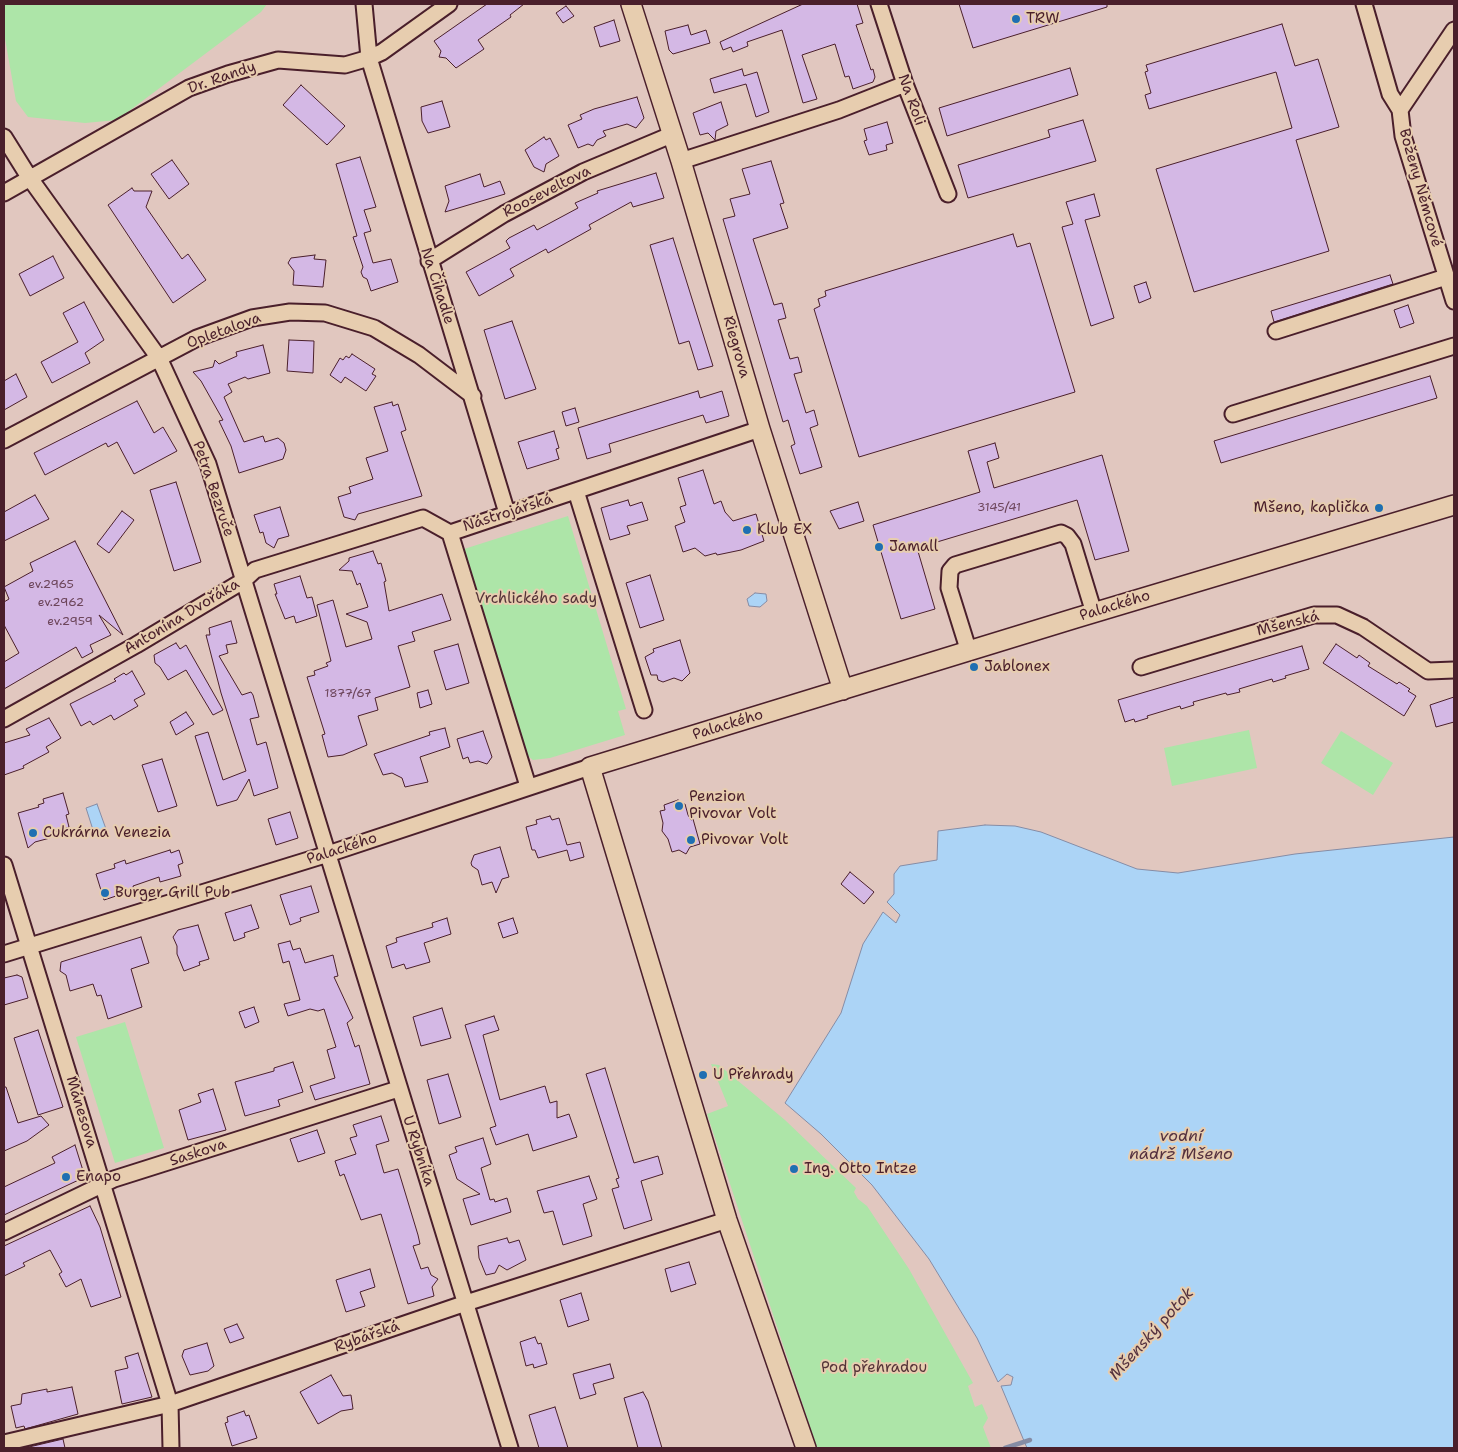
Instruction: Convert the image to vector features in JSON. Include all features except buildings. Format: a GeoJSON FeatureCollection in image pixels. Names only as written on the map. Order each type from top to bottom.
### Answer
{"type":"FeatureCollection","features":[{"type":"Feature","properties":{"kind":"street","name":"Na Čihadle"},"geometry":{"type":"LineString","coordinates":[[364,4],[369,58],[429,261],[473,396],[507,513]]}},
{"type":"Feature","properties":{"kind":"street","name":"Dr. Randy"},"geometry":{"type":"LineString","coordinates":[[4,193],[189,88],[228,74],[278,60],[346,65],[369,58],[382,52],[449,4]]}},
{"type":"Feature","properties":{"kind":"street","name":"Riegrova"},"geometry":{"type":"LineString","coordinates":[[631,4],[671,135],[681,161],[760,429],[843,690]]}},
{"type":"Feature","properties":{"kind":"street","name":"Na Roli"},"geometry":{"type":"LineString","coordinates":[[879,4],[904,84],[948,194]]}},
{"type":"Feature","properties":{"kind":"street"},"geometry":{"type":"LineString","coordinates":[[1364,4],[1390,94],[1400,110]]}},
{"type":"Feature","properties":{"kind":"street","name":"Boženy Němcové"},"geometry":{"type":"LineString","coordinates":[[1454,30],[1400,110],[1403,136],[1454,301]]}},
{"type":"Feature","properties":{"kind":"street"},"geometry":{"type":"LineString","coordinates":[[681,161],[840,110],[904,84]]}},
{"type":"Feature","properties":{"kind":"street","name":"Rooseveltova"},"geometry":{"type":"LineString","coordinates":[[429,261],[504,214],[583,172],[671,135]]}},
{"type":"Feature","properties":{"kind":"street","name":"Petra Bezruče"},"geometry":{"type":"LineString","coordinates":[[4,137],[30,177],[159,358],[208,464],[328,854]]}},
{"type":"Feature","properties":{"kind":"street"},"geometry":{"type":"LineString","coordinates":[[1276,331],[1446,277]]}},
{"type":"Feature","properties":{"kind":"street","name":"Opletalova"},"geometry":{"type":"LineString","coordinates":[[4,440],[197,338],[252,318],[290,312],[325,313],[374,328],[419,355],[473,396]]}},
{"type":"Feature","properties":{"kind":"street"},"geometry":{"type":"LineString","coordinates":[[1233,414],[1454,346]]}},
{"type":"Feature","properties":{"kind":"street","name":"Nástrojářská"},"geometry":{"type":"LineString","coordinates":[[528,786],[450,532],[760,429]]}},
{"type":"Feature","properties":{"kind":"street"},"geometry":{"type":"LineString","coordinates":[[576,491],[644,710]]}},
{"type":"Feature","properties":{"kind":"street","name":"Palackého"},"geometry":{"type":"LineString","coordinates":[[4,954],[29,948],[328,854],[528,786],[969,652],[1094,612],[1454,505]]}},
{"type":"Feature","properties":{"kind":"street","name":"Antonína Dvořáka"},"geometry":{"type":"LineString","coordinates":[[4,719],[122,653],[243,581],[255,570],[422,518],[450,532]]}},
{"type":"Feature","properties":{"kind":"street"},"geometry":{"type":"LineString","coordinates":[[969,652],[949,588],[950,571],[955,565],[1061,533],[1073,544],[1094,612]]}},
{"type":"Feature","properties":{"kind":"street","name":"Mšenská"},"geometry":{"type":"LineString","coordinates":[[1140,667],[1314,615],[1337,615],[1363,627],[1428,671],[1454,670]]}},
{"type":"Feature","properties":{"kind":"street"},"geometry":{"type":"LineString","coordinates":[[590,767],[727,1220],[806,1448]]}},
{"type":"Feature","properties":{"kind":"street","name":"U Rybníka"},"geometry":{"type":"LineString","coordinates":[[328,854],[398,1090],[510,1448]]}},
{"type":"Feature","properties":{"kind":"street","name":"Mánesova"},"geometry":{"type":"LineString","coordinates":[[4,865],[170,1404],[171,1448]]}},
{"type":"Feature","properties":{"kind":"street","name":"Saskova"},"geometry":{"type":"LineString","coordinates":[[4,1232],[103,1184],[398,1090]]}},
{"type":"Feature","properties":{"kind":"street","name":"Rybářská"},"geometry":{"type":"LineString","coordinates":[[4,1443],[170,1404],[466,1303],[727,1220]]}},
{"type":"Feature","properties":{"kind":"green space"},"geometry":{"type":"Polygon","coordinates":[[[4,4],[267,4],[261,12],[117,120],[85,123],[28,117],[16,101],[4,33],[4,4]]]}},
{"type":"Feature","properties":{"kind":"green space","name":"Vrchlického sady"},"geometry":{"type":"Polygon","coordinates":[[[568,516],[626,709],[618,711],[625,735],[550,758],[533,760],[528,756],[464,549],[568,516]]]}},
{"type":"Feature","properties":{"kind":"green space"},"geometry":{"type":"Polygon","coordinates":[[[1249,730],[1257,768],[1172,786],[1164,748],[1249,730]]]}},
{"type":"Feature","properties":{"kind":"green space"},"geometry":{"type":"Polygon","coordinates":[[[1341,731],[1393,763],[1373,795],[1321,763],[1341,731]]]}},
{"type":"Feature","properties":{"kind":"green space"},"geometry":{"type":"Polygon","coordinates":[[[125,1022],[164,1148],[115,1163],[76,1037],[125,1022]]]}},
{"type":"Feature","properties":{"kind":"green space","name":"Pod přehradou"},"geometry":{"type":"Polygon","coordinates":[[[711,1064],[719,1065],[785,1120],[856,1188],[854,1192],[858,1199],[867,1206],[909,1269],[973,1383],[968,1386],[975,1407],[982,1404],[988,1418],[983,1427],[991,1448],[817,1448],[707,1114],[728,1106],[711,1064]]]}},
{"type":"Feature","properties":{"kind":"water"},"geometry":{"type":"Polygon","coordinates":[[[755,593],[766,594],[767,601],[760,607],[749,606],[747,599],[755,593]]]}},
{"type":"Feature","properties":{"kind":"water"},"geometry":{"type":"Polygon","coordinates":[[[97,804],[106,829],[94,833],[86,808],[97,804]]]}},
{"type":"Feature","properties":{"kind":"water","name":"vodní nádrž Mšeno"},"geometry":{"type":"Polygon","coordinates":[[[985,825],[1015,826],[1041,832],[1137,869],[1178,873],[1295,854],[1454,837],[1454,1448],[1027,1448],[1001,1386],[1011,1385],[1013,1377],[1007,1374],[998,1382],[977,1338],[929,1259],[872,1185],[821,1134],[785,1103],[841,1013],[863,944],[883,912],[896,923],[900,915],[887,902],[894,894],[894,874],[900,866],[937,860],[938,831],[985,825]]]}},
{"type":"Feature","properties":{"kind":"waterway","name":"Mšenský potok"},"geometry":{"type":"LineString","coordinates":[[1005,1448],[1030,1440]]}},
{"type":"Feature","properties":{"kind":"place","name":"TRW"},"geometry":{"type":"Point","coordinates":[1016,19]}},
{"type":"Feature","properties":{"kind":"place","name":"Mšeno, kaplička"},"geometry":{"type":"Point","coordinates":[1379,508]}},
{"type":"Feature","properties":{"kind":"place","name":"Klub EX"},"geometry":{"type":"Point","coordinates":[747,530]}},
{"type":"Feature","properties":{"kind":"place","name":"Jamall"},"geometry":{"type":"Point","coordinates":[879,547]}},
{"type":"Feature","properties":{"kind":"place","name":"Jablonex"},"geometry":{"type":"Point","coordinates":[974,667]}},
{"type":"Feature","properties":{"kind":"place","name":"Penzion Pivovar Volt"},"geometry":{"type":"Point","coordinates":[679,806]}},
{"type":"Feature","properties":{"kind":"place","name":"Cukrárna Venezia"},"geometry":{"type":"Point","coordinates":[33,833]}},
{"type":"Feature","properties":{"kind":"place","name":"Pivovar Volt"},"geometry":{"type":"Point","coordinates":[691,840]}},
{"type":"Feature","properties":{"kind":"place","name":"Burger Grill Pub"},"geometry":{"type":"Point","coordinates":[105,893]}},
{"type":"Feature","properties":{"kind":"place","name":"U Přehrady"},"geometry":{"type":"Point","coordinates":[703,1075]}},
{"type":"Feature","properties":{"kind":"place","name":"Ing. Otto Intze"},"geometry":{"type":"Point","coordinates":[794,1169]}},
{"type":"Feature","properties":{"kind":"place","name":"Enapo"},"geometry":{"type":"Point","coordinates":[66,1177]}}]}
